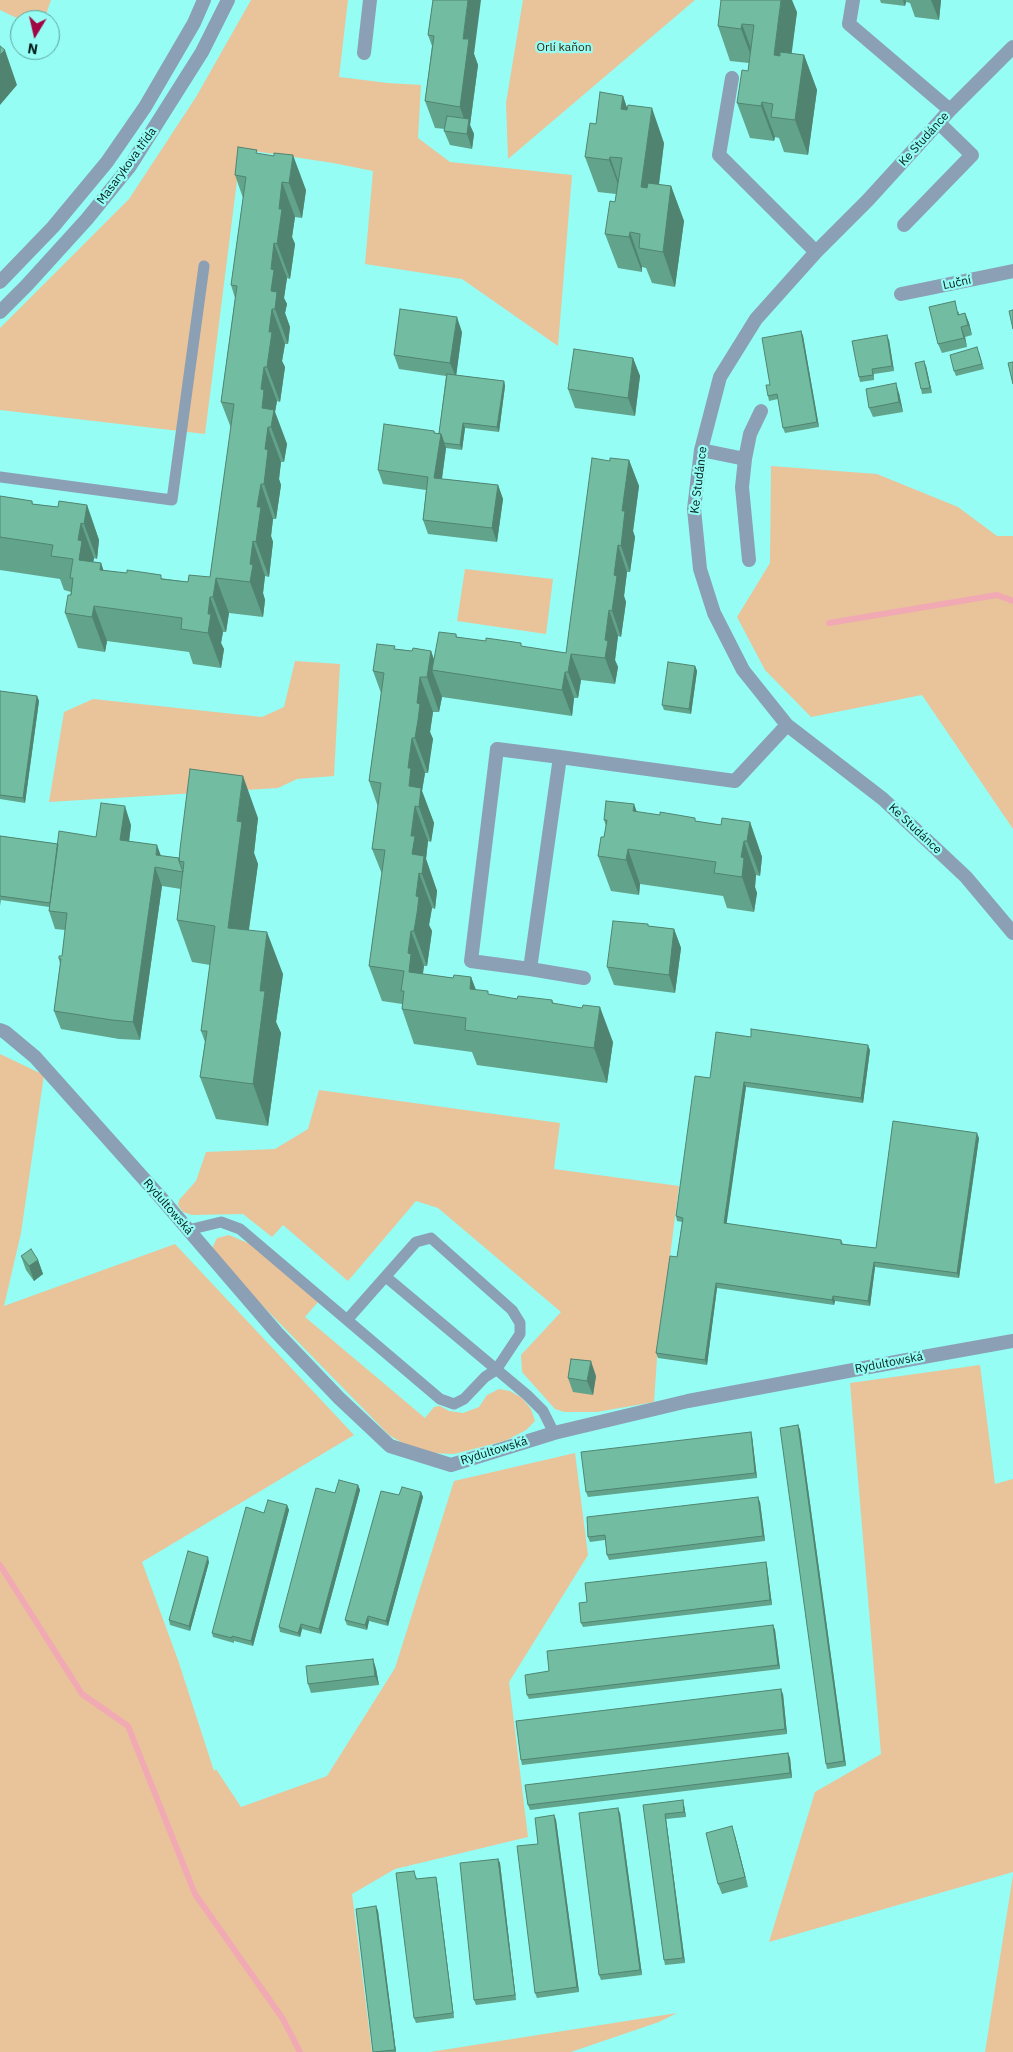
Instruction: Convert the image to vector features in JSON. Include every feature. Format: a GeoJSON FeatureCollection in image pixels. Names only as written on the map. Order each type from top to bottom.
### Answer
{"type":"FeatureCollection","features":[{"type":"Feature","properties":{"kind":"street","name":"Masarykova třída"},"geometry":{"type":"LineString","coordinates":[[0,282],[53,227],[107,162],[145,107],[194,23],[204,0]]}},
{"type":"Feature","properties":{"kind":"street","name":"Masarykova třída"},"geometry":{"type":"LineString","coordinates":[[0,312],[58,252],[130,166],[202,52],[228,0]]}},
{"type":"Feature","properties":{"kind":"street"},"geometry":{"type":"LineString","coordinates":[[364,53],[370,0]]}},
{"type":"Feature","properties":{"kind":"street"},"geometry":{"type":"LineString","coordinates":[[853,0],[849,24],[950,110]]}},
{"type":"Feature","properties":{"kind":"street","name":"Ke Studánce"},"geometry":{"type":"LineString","coordinates":[[1013,47],[950,110],[868,200],[816,252],[756,319],[720,377],[701,450],[694,509],[700,569],[714,613],[743,670],[787,725],[883,799],[966,877],[1013,933]]}},
{"type":"Feature","properties":{"kind":"street"},"geometry":{"type":"LineString","coordinates":[[732,78],[719,154],[816,252]]}},
{"type":"Feature","properties":{"kind":"street"},"geometry":{"type":"LineString","coordinates":[[904,225],[972,155],[938,123]]}},
{"type":"Feature","properties":{"kind":"street","name":"Luční"},"geometry":{"type":"LineString","coordinates":[[901,294],[1013,271]]}},
{"type":"Feature","properties":{"kind":"street"},"geometry":{"type":"LineString","coordinates":[[749,560],[742,487],[750,434],[761,411]]}},
{"type":"Feature","properties":{"kind":"street"},"geometry":{"type":"LineString","coordinates":[[701,450],[745,460]]}},
{"type":"Feature","properties":{"kind":"street"},"geometry":{"type":"LineString","coordinates":[[584,978],[471,961],[497,749],[735,781],[787,725]]}},
{"type":"Feature","properties":{"kind":"street"},"geometry":{"type":"LineString","coordinates":[[530,969],[560,757]]}},
{"type":"Feature","properties":{"kind":"street","name":"Rydultowská"},"geometry":{"type":"LineString","coordinates":[[0,1030],[35,1057],[277,1332],[340,1398],[390,1446],[451,1465],[554,1433],[688,1402],[912,1358],[1013,1342]]}},
{"type":"Feature","properties":{"kind":"lane"},"geometry":{"type":"LineString","coordinates":[[0,477],[172,500],[204,266]]}},
{"type":"Feature","properties":{"kind":"lane"},"geometry":{"type":"LineString","coordinates":[[188,1230],[221,1222],[240,1229],[440,1399],[454,1404],[464,1399],[485,1377],[496,1370],[520,1334],[520,1323],[512,1310],[431,1238],[416,1242],[348,1320]]}},
{"type":"Feature","properties":{"kind":"lane"},"geometry":{"type":"LineString","coordinates":[[386,1277],[544,1411],[554,1433]]}},
{"type":"Feature","properties":{"kind":"green space"},"geometry":{"type":"Polygon","coordinates":[[[0,0],[51,0],[48,10],[10,10],[10,15],[0,10],[0,0]]]}},
{"type":"Feature","properties":{"kind":"green space"},"geometry":{"type":"Polygon","coordinates":[[[251,0],[348,0],[339,77],[421,85],[418,138],[450,162],[572,175],[558,346],[462,279],[365,264],[373,171],[241,149],[205,434],[0,410],[0,328],[129,199],[196,97],[251,0]]]}},
{"type":"Feature","properties":{"kind":"green space","name":"Orlí kaňon"},"geometry":{"type":"Polygon","coordinates":[[[523,0],[695,0],[508,159],[506,103],[523,0]]]}},
{"type":"Feature","properties":{"kind":"green space"},"geometry":{"type":"Polygon","coordinates":[[[771,466],[877,474],[958,507],[997,536],[1013,536],[1013,829],[922,695],[811,717],[765,670],[737,617],[770,563],[771,466]]]}},
{"type":"Feature","properties":{"kind":"green space"},"geometry":{"type":"Polygon","coordinates":[[[465,569],[553,579],[546,634],[457,621],[465,569]]]}},
{"type":"Feature","properties":{"kind":"green space"},"geometry":{"type":"Polygon","coordinates":[[[295,661],[340,664],[334,776],[297,779],[278,788],[49,802],[64,712],[93,699],[262,717],[284,707],[295,661]]]}},
{"type":"Feature","properties":{"kind":"green space"},"geometry":{"type":"Polygon","coordinates":[[[0,1054],[44,1075],[21,1233],[4,1306],[175,1244],[354,1435],[142,1562],[178,1660],[214,1771],[216,1769],[241,1807],[327,1776],[395,1668],[454,1481],[575,1453],[588,1555],[509,1682],[528,1837],[395,1869],[352,1894],[372,2052],[0,2052],[0,1054]]]}},
{"type":"Feature","properties":{"kind":"green space"},"geometry":{"type":"Polygon","coordinates":[[[319,1090],[560,1123],[554,1169],[679,1186],[657,1358],[654,1402],[597,1412],[564,1412],[555,1409],[522,1372],[521,1355],[561,1312],[438,1208],[416,1201],[348,1281],[283,1225],[272,1237],[243,1214],[192,1215],[183,1212],[178,1205],[179,1200],[196,1181],[206,1152],[275,1149],[308,1129],[319,1090]]]}},
{"type":"Feature","properties":{"kind":"green space"},"geometry":{"type":"Polygon","coordinates":[[[229,1235],[250,1244],[318,1302],[305,1317],[425,1418],[434,1407],[440,1406],[449,1411],[463,1413],[479,1407],[487,1395],[499,1389],[510,1391],[522,1398],[531,1409],[535,1421],[526,1430],[505,1441],[454,1454],[432,1453],[411,1448],[389,1435],[214,1256],[213,1246],[217,1238],[229,1235]]]}},
{"type":"Feature","properties":{"kind":"green space"},"geometry":{"type":"Polygon","coordinates":[[[980,1365],[995,1484],[1013,1479],[1013,1872],[769,1942],[815,1792],[881,1754],[850,1383],[980,1365]]]}},
{"type":"Feature","properties":{"kind":"green space"},"geometry":{"type":"Polygon","coordinates":[[[1013,1875],[1013,2052],[985,2052],[1013,1875]]]}},
{"type":"Feature","properties":{"kind":"green space"},"geometry":{"type":"Polygon","coordinates":[[[677,2013],[659,2022],[571,2052],[430,2052],[677,2013]]]}},
{"type":"Feature","properties":{"kind":"building"},"geometry":{"type":"Polygon","coordinates":[[[433,0],[468,0],[463,39],[469,39],[460,107],[425,101],[434,36],[428,35],[433,0]]]}},
{"type":"Feature","properties":{"kind":"building"},"geometry":{"type":"Polygon","coordinates":[[[721,0],[781,0],[774,55],[780,56],[780,52],[804,55],[795,120],[771,117],[773,104],[762,102],[761,106],[737,103],[742,70],[748,71],[754,25],[742,24],[741,29],[718,26],[721,0]]]}},
{"type":"Feature","properties":{"kind":"building"},"geometry":{"type":"Polygon","coordinates":[[[0,46],[5,50],[0,55],[0,46]]]}},
{"type":"Feature","properties":{"kind":"building"},"geometry":{"type":"Polygon","coordinates":[[[600,92],[623,96],[621,109],[627,110],[628,105],[652,108],[641,187],[647,188],[648,183],[671,186],[663,252],[639,248],[640,234],[630,232],[629,237],[605,234],[610,201],[615,202],[622,158],[610,157],[609,160],[585,157],[590,123],[596,124],[600,92]]]}},
{"type":"Feature","properties":{"kind":"building"},"geometry":{"type":"Polygon","coordinates":[[[447,116],[469,119],[467,134],[444,131],[447,116]]]}},
{"type":"Feature","properties":{"kind":"building"},"geometry":{"type":"Polygon","coordinates":[[[238,147],[257,150],[256,153],[274,156],[274,153],[293,155],[289,183],[282,182],[279,209],[282,209],[277,244],[274,243],[271,269],[274,270],[271,291],[277,292],[275,309],[272,309],[269,332],[272,332],[267,367],[264,367],[261,389],[264,390],[262,408],[274,410],[271,427],[268,427],[265,449],[268,450],[264,484],[261,484],[257,507],[261,507],[256,542],[253,541],[250,564],[253,565],[250,582],[216,578],[213,597],[210,597],[208,614],[211,614],[208,633],[181,629],[182,618],[94,606],[92,617],[65,613],[68,595],[71,595],[73,578],[70,578],[73,559],[51,556],[53,545],[0,537],[0,496],[32,501],[32,504],[58,507],[59,501],[87,505],[84,524],[81,523],[78,540],[82,541],[79,560],[101,563],[100,570],[127,573],[127,570],[161,575],[161,579],[188,582],[189,575],[210,577],[234,404],[221,402],[237,286],[231,285],[246,177],[235,175],[238,147]]]}},
{"type":"Feature","properties":{"kind":"building"},"geometry":{"type":"Polygon","coordinates":[[[955,301],[958,315],[965,313],[968,325],[961,327],[964,338],[938,344],[929,307],[955,301]]]}},
{"type":"Feature","properties":{"kind":"building"},"geometry":{"type":"Polygon","coordinates":[[[400,309],[457,317],[450,363],[394,355],[400,309]]]}},
{"type":"Feature","properties":{"kind":"building"},"geometry":{"type":"Polygon","coordinates":[[[1013,310],[1013,329],[1009,311],[1013,310]]]}},
{"type":"Feature","properties":{"kind":"building"},"geometry":{"type":"Polygon","coordinates":[[[801,331],[817,422],[783,428],[777,394],[768,396],[766,385],[770,385],[762,338],[801,331]]]}},
{"type":"Feature","properties":{"kind":"building"},"geometry":{"type":"Polygon","coordinates":[[[887,335],[892,366],[872,369],[873,375],[859,377],[852,341],[887,335]]]}},
{"type":"Feature","properties":{"kind":"building"},"geometry":{"type":"Polygon","coordinates":[[[977,347],[982,364],[954,371],[950,355],[977,347]]]}},
{"type":"Feature","properties":{"kind":"building"},"geometry":{"type":"Polygon","coordinates":[[[574,349],[633,358],[628,398],[568,389],[574,349]]]}},
{"type":"Feature","properties":{"kind":"building"},"geometry":{"type":"Polygon","coordinates":[[[924,361],[930,388],[921,389],[915,363],[924,361]]]}},
{"type":"Feature","properties":{"kind":"building"},"geometry":{"type":"Polygon","coordinates":[[[1013,362],[1013,384],[1008,363],[1013,362]]]}},
{"type":"Feature","properties":{"kind":"building"},"geometry":{"type":"Polygon","coordinates":[[[447,374],[504,381],[497,427],[463,423],[460,445],[444,443],[439,433],[447,374]]]}},
{"type":"Feature","properties":{"kind":"building"},"geometry":{"type":"Polygon","coordinates":[[[896,383],[899,402],[869,408],[866,389],[896,383]]]}},
{"type":"Feature","properties":{"kind":"building"},"geometry":{"type":"Polygon","coordinates":[[[384,424],[434,431],[434,433],[441,434],[434,478],[498,485],[492,528],[423,520],[428,477],[378,470],[384,424]]]}},
{"type":"Feature","properties":{"kind":"building"},"geometry":{"type":"Polygon","coordinates":[[[592,458],[610,461],[610,458],[629,460],[622,511],[625,511],[621,546],[618,545],[614,575],[617,576],[612,611],[609,610],[605,640],[608,641],[605,658],[571,654],[562,690],[432,670],[439,632],[456,634],[456,637],[486,641],[486,638],[521,643],[521,646],[566,653],[592,458]]]}},
{"type":"Feature","properties":{"kind":"building"},"geometry":{"type":"Polygon","coordinates":[[[377,644],[395,646],[394,649],[412,651],[413,648],[431,651],[427,677],[420,677],[417,703],[420,704],[418,720],[415,738],[412,738],[408,768],[411,768],[409,786],[421,788],[419,807],[415,806],[411,836],[415,836],[412,854],[424,856],[422,874],[419,873],[416,896],[419,897],[417,913],[414,931],[411,931],[408,953],[411,954],[409,972],[453,978],[454,975],[471,977],[470,989],[488,991],[488,994],[517,999],[518,996],[552,1000],[552,1003],[582,1008],[583,1005],[600,1007],[594,1048],[465,1030],[466,1018],[402,1009],[404,991],[401,991],[404,971],[369,966],[385,850],[372,849],[381,783],[369,781],[384,673],[373,671],[377,644]]]}},
{"type":"Feature","properties":{"kind":"building"},"geometry":{"type":"Polygon","coordinates":[[[668,662],[695,666],[689,709],[662,705],[668,662]]]}},
{"type":"Feature","properties":{"kind":"building"},"geometry":{"type":"Polygon","coordinates":[[[0,691],[37,696],[23,798],[0,795],[0,691]]]}},
{"type":"Feature","properties":{"kind":"building"},"geometry":{"type":"Polygon","coordinates":[[[190,769],[243,776],[237,821],[242,822],[228,928],[267,932],[260,991],[265,991],[253,1084],[200,1077],[207,1031],[201,1031],[215,926],[177,920],[184,862],[179,861],[180,849],[190,769]]]}},
{"type":"Feature","properties":{"kind":"building"},"geometry":{"type":"Polygon","coordinates":[[[606,801],[634,804],[633,811],[660,815],[660,812],[695,818],[695,821],[721,825],[722,818],[750,822],[747,841],[744,841],[741,857],[744,858],[742,877],[714,873],[716,862],[628,849],[626,860],[598,856],[601,837],[604,837],[607,820],[604,820],[606,801]]]}},
{"type":"Feature","properties":{"kind":"building"},"geometry":{"type":"Polygon","coordinates":[[[101,803],[125,806],[120,840],[157,845],[156,855],[179,858],[183,872],[155,867],[133,1022],[54,1011],[61,959],[59,959],[59,956],[62,956],[67,913],[49,911],[59,831],[96,837],[101,803]]]}},
{"type":"Feature","properties":{"kind":"building"},"geometry":{"type":"Polygon","coordinates":[[[0,836],[58,844],[50,903],[0,896],[0,836]]]}},
{"type":"Feature","properties":{"kind":"building"},"geometry":{"type":"Polygon","coordinates":[[[613,921],[648,924],[648,926],[674,929],[669,975],[607,967],[613,921]]]}},
{"type":"Feature","properties":{"kind":"building"},"geometry":{"type":"Polygon","coordinates":[[[751,1029],[868,1045],[861,1098],[744,1082],[724,1223],[841,1240],[841,1244],[876,1248],[893,1121],[977,1133],[957,1273],[874,1262],[868,1301],[833,1296],[832,1300],[716,1283],[705,1360],[656,1353],[670,1256],[677,1257],[683,1218],[676,1216],[695,1076],[710,1078],[716,1032],[751,1037],[751,1029]]]}},
{"type":"Feature","properties":{"kind":"building"},"geometry":{"type":"Polygon","coordinates":[[[31,1249],[38,1260],[29,1266],[21,1256],[31,1249]]]}},
{"type":"Feature","properties":{"kind":"building"},"geometry":{"type":"Polygon","coordinates":[[[571,1359],[591,1361],[587,1381],[568,1378],[571,1359]]]}},
{"type":"Feature","properties":{"kind":"building"},"geometry":{"type":"Polygon","coordinates":[[[798,1425],[844,1761],[826,1764],[780,1428],[798,1425]]]}},
{"type":"Feature","properties":{"kind":"building"},"geometry":{"type":"Polygon","coordinates":[[[751,1432],[755,1473],[586,1492],[581,1452],[751,1432]]]}},
{"type":"Feature","properties":{"kind":"building"},"geometry":{"type":"Polygon","coordinates":[[[339,1480],[358,1485],[319,1629],[301,1624],[298,1633],[279,1627],[316,1488],[335,1493],[339,1480]]]}},
{"type":"Feature","properties":{"kind":"building"},"geometry":{"type":"Polygon","coordinates":[[[402,1487],[421,1492],[386,1621],[368,1616],[365,1625],[345,1620],[381,1491],[399,1495],[402,1487]]]}},
{"type":"Feature","properties":{"kind":"building"},"geometry":{"type":"Polygon","coordinates":[[[758,1497],[763,1536],[607,1555],[605,1535],[588,1537],[587,1517],[758,1497]]]}},
{"type":"Feature","properties":{"kind":"building"},"geometry":{"type":"Polygon","coordinates":[[[268,1500],[287,1505],[251,1641],[212,1633],[246,1507],[264,1513],[268,1500]]]}},
{"type":"Feature","properties":{"kind":"building"},"geometry":{"type":"Polygon","coordinates":[[[188,1551],[208,1557],[189,1626],[169,1620],[188,1551]]]}},
{"type":"Feature","properties":{"kind":"building"},"geometry":{"type":"Polygon","coordinates":[[[766,1562],[770,1600],[581,1623],[579,1603],[587,1602],[585,1583],[766,1562]]]}},
{"type":"Feature","properties":{"kind":"building"},"geometry":{"type":"Polygon","coordinates":[[[773,1625],[778,1665],[527,1695],[525,1675],[549,1671],[547,1651],[773,1625]]]}},
{"type":"Feature","properties":{"kind":"building"},"geometry":{"type":"Polygon","coordinates":[[[373,1659],[375,1676],[308,1684],[306,1666],[373,1659]]]}},
{"type":"Feature","properties":{"kind":"building"},"geometry":{"type":"Polygon","coordinates":[[[781,1689],[785,1729],[521,1760],[516,1721],[781,1689]]]}},
{"type":"Feature","properties":{"kind":"building"},"geometry":{"type":"Polygon","coordinates":[[[788,1753],[790,1773],[528,1805],[525,1785],[788,1753]]]}},
{"type":"Feature","properties":{"kind":"building"},"geometry":{"type":"Polygon","coordinates":[[[683,1800],[684,1812],[665,1814],[683,1958],[664,1960],[643,1805],[683,1800]]]}},
{"type":"Feature","properties":{"kind":"building"},"geometry":{"type":"Polygon","coordinates":[[[618,1808],[640,1970],[599,1975],[579,1813],[618,1808]]]}},
{"type":"Feature","properties":{"kind":"building"},"geometry":{"type":"Polygon","coordinates":[[[554,1815],[577,1987],[535,1993],[517,1846],[538,1844],[535,1818],[554,1815]]]}},
{"type":"Feature","properties":{"kind":"building"},"geometry":{"type":"Polygon","coordinates":[[[732,1826],[745,1877],[718,1884],[706,1833],[732,1826]]]}},
{"type":"Feature","properties":{"kind":"building"},"geometry":{"type":"Polygon","coordinates":[[[498,1859],[515,1995],[474,2000],[460,1863],[498,1859]]]}},
{"type":"Feature","properties":{"kind":"building"},"geometry":{"type":"Polygon","coordinates":[[[414,1871],[416,1879],[436,1877],[453,2013],[414,2018],[396,1873],[414,1871]]]}},
{"type":"Feature","properties":{"kind":"building"},"geometry":{"type":"Polygon","coordinates":[[[376,1906],[395,2050],[373,2052],[356,1909],[376,1906]]]}},
{"type":"Feature","properties":{"kind":"waterway"},"geometry":{"type":"LineString","coordinates":[[829,623],[997,595],[1013,601]]}},
{"type":"Feature","properties":{"kind":"waterway"},"geometry":{"type":"LineString","coordinates":[[0,1565],[82,1694],[128,1726],[195,1894],[283,2019],[300,2052]]}}]}
